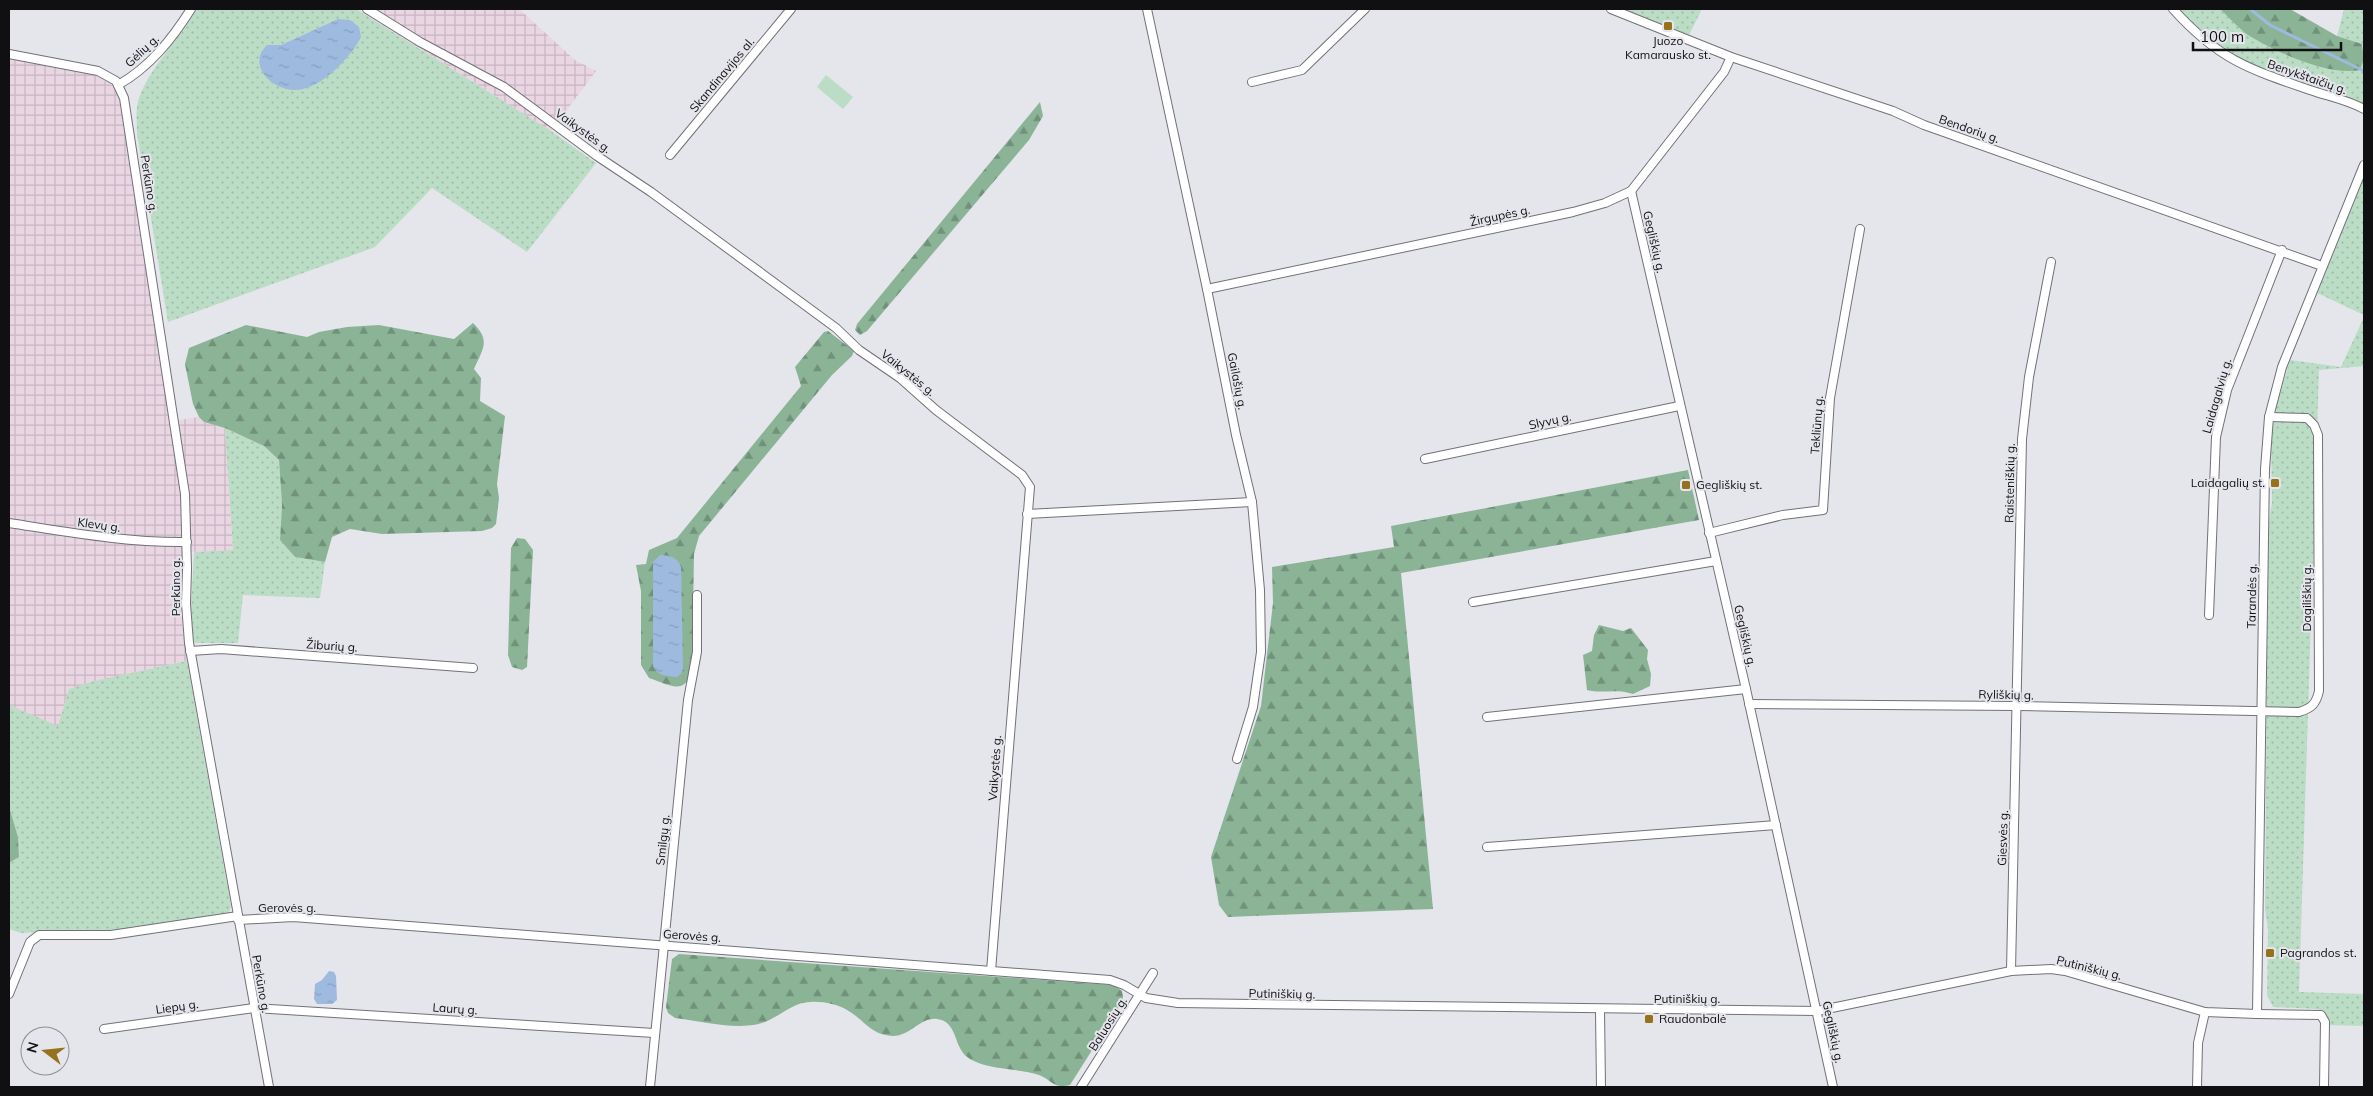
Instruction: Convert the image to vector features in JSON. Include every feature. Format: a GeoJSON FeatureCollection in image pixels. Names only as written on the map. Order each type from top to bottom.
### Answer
{"type":"FeatureCollection","features":[{"type":"Feature","properties":{"kind":"street","name":"Gėlių g."},"geometry":{"type":"LineString","coordinates":[[118,85],[140,70],[163,48],[191,9]]}},
{"type":"Feature","properties":{"kind":"street","name":"Vaikystės g."},"geometry":{"type":"LineString","coordinates":[[367,9],[420,42],[504,87],[836,328],[859,350],[900,378],[936,410],[1022,475],[1030,488],[991,971]]}},
{"type":"Feature","properties":{"kind":"street","name":"Skandinavijos al."},"geometry":{"type":"LineString","coordinates":[[670,155],[791,9]]}},
{"type":"Feature","properties":{"kind":"street","name":"Gailašių g."},"geometry":{"type":"LineString","coordinates":[[1147,9],[1236,435],[1252,502],[1260,590],[1261,652],[1253,707],[1237,759]]}},
{"type":"Feature","properties":{"kind":"street"},"geometry":{"type":"LineString","coordinates":[[1252,82],[1302,70],[1366,9]]}},
{"type":"Feature","properties":{"kind":"street","name":"Bendorių g."},"geometry":{"type":"LineString","coordinates":[[1611,9],[1730,56],[1893,111],[1924,125],[2282,250],[2322,266]]}},
{"type":"Feature","properties":{"kind":"street","name":"Benykštaičių g."},"geometry":{"type":"LineString","coordinates":[[2173,9],[2195,34],[2228,58],[2252,70],[2364,109]]}},
{"type":"Feature","properties":{"kind":"street"},"geometry":{"type":"LineString","coordinates":[[9,54],[98,70],[111,77],[118,85]]}},
{"type":"Feature","properties":{"kind":"street","name":"Žirgupės g."},"geometry":{"type":"LineString","coordinates":[[1207,289],[1573,212],[1605,203],[1631,192],[1724,72],[1730,56]]}},
{"type":"Feature","properties":{"kind":"street","name":"Perkūno g."},"geometry":{"type":"LineString","coordinates":[[118,85],[127,110],[185,494],[187,542],[186,604],[190,650],[269,1087]]}},
{"type":"Feature","properties":{"kind":"street","name":"Tarandės g."},"geometry":{"type":"LineString","coordinates":[[2257,1014],[2265,469],[2269,417],[2282,367],[2364,165]]}},
{"type":"Feature","properties":{"kind":"street","name":"Gegliškių g."},"geometry":{"type":"LineString","coordinates":[[1631,192],[1746,689],[1833,1087]]}},
{"type":"Feature","properties":{"kind":"street","name":"Tekliūnų g."},"geometry":{"type":"LineString","coordinates":[[1709,533],[1783,515],[1823,510],[1830,398],[1860,229]]}},
{"type":"Feature","properties":{"kind":"street","name":"Laidagalvių g."},"geometry":{"type":"LineString","coordinates":[[2209,615],[2216,437],[2228,390],[2282,250]]}},
{"type":"Feature","properties":{"kind":"street","name":"Raisteniškių g."},"geometry":{"type":"LineString","coordinates":[[2018,706],[2022,439],[2029,377],[2051,262]]}},
{"type":"Feature","properties":{"kind":"street","name":"Slyvų g."},"geometry":{"type":"LineString","coordinates":[[1425,459],[1679,406]]}},
{"type":"Feature","properties":{"kind":"street","name":"Dagiliškių g."},"geometry":{"type":"LineString","coordinates":[[2262,711],[2299,712],[2311,708],[2317,702],[2319,691],[2318,435],[2314,425],[2307,418],[2269,417]]}},
{"type":"Feature","properties":{"kind":"street"},"geometry":{"type":"LineString","coordinates":[[1027,514],[1252,502]]}},
{"type":"Feature","properties":{"kind":"street","name":"Klevų g."},"geometry":{"type":"LineString","coordinates":[[9,524],[123,540],[154,543],[187,542]]}},
{"type":"Feature","properties":{"kind":"street"},"geometry":{"type":"LineString","coordinates":[[1473,602],[1716,561]]}},
{"type":"Feature","properties":{"kind":"street","name":"Smilgų g."},"geometry":{"type":"LineString","coordinates":[[650,1087],[688,700],[697,652],[697,595]]}},
{"type":"Feature","properties":{"kind":"street","name":"Žiburių g."},"geometry":{"type":"LineString","coordinates":[[190,650],[221,649],[473,668]]}},
{"type":"Feature","properties":{"kind":"street"},"geometry":{"type":"LineString","coordinates":[[1487,717],[1746,689]]}},
{"type":"Feature","properties":{"kind":"street","name":"Ryliškių g."},"geometry":{"type":"LineString","coordinates":[[1749,704],[2018,706],[2262,711]]}},
{"type":"Feature","properties":{"kind":"street","name":"Giesvės g."},"geometry":{"type":"LineString","coordinates":[[2011,971],[2018,706]]}},
{"type":"Feature","properties":{"kind":"street"},"geometry":{"type":"LineString","coordinates":[[1487,847],[1776,825]]}},
{"type":"Feature","properties":{"kind":"street","name":"Gerovės g."},"geometry":{"type":"LineString","coordinates":[[9,994],[30,942],[40,935],[80,937],[110,935],[238,918],[293,917],[1110,980],[1124,985],[1140,995]]}},
{"type":"Feature","properties":{"kind":"street","name":"Putiniškių g."},"geometry":{"type":"LineString","coordinates":[[1140,995],[1153,1000],[1178,1003],[1600,1010],[1817,1011],[2011,971],[2050,969],[2065,971],[2205,1012],[2257,1014]]}},
{"type":"Feature","properties":{"kind":"street","name":"Baluosių g."},"geometry":{"type":"LineString","coordinates":[[1081,1087],[1153,972]]}},
{"type":"Feature","properties":{"kind":"street","name":"Liepų g."},"geometry":{"type":"LineString","coordinates":[[104,1029],[254,1008]]}},
{"type":"Feature","properties":{"kind":"street","name":"Laurų g."},"geometry":{"type":"LineString","coordinates":[[254,1008],[654,1033]]}},
{"type":"Feature","properties":{"kind":"street"},"geometry":{"type":"LineString","coordinates":[[1600,1010],[1601,1087]]}},
{"type":"Feature","properties":{"kind":"street"},"geometry":{"type":"LineString","coordinates":[[2197,1087],[2198,1043],[2205,1012]]}},
{"type":"Feature","properties":{"kind":"street"},"geometry":{"type":"LineString","coordinates":[[2257,1014],[2321,1015],[2325,1022],[2324,1087]]}},
{"type":"Feature","properties":{"kind":"shaded area"},"geometry":{"type":"Polygon","coordinates":[[[357,9],[519,9],[575,60],[596,71],[551,131],[357,9]]]}},
{"type":"Feature","properties":{"kind":"shaded area"},"geometry":{"type":"Polygon","coordinates":[[[9,58],[92,73],[113,86],[121,104],[172,421],[199,417],[204,422],[225,428],[233,551],[184,552],[182,624],[187,661],[95,681],[69,689],[58,727],[9,705],[9,58]]]}},
{"type":"Feature","properties":{"kind":"green space"},"geometry":{"type":"Polygon","coordinates":[[[197,9],[356,9],[551,131],[596,163],[527,252],[432,188],[375,247],[168,322],[137,133],[137,111],[139,98],[144,86],[158,63],[197,9]],[[338,19],[281,45],[267,45],[258,61],[338,19]]]}},
{"type":"Feature","properties":{"kind":"green space"},"geometry":{"type":"Polygon","coordinates":[[[1623,9],[1702,9],[1689,35],[1623,9]]]}},
{"type":"Feature","properties":{"kind":"green space"},"geometry":{"type":"Polygon","coordinates":[[[2179,9],[2220,9],[2247,33],[2360,70],[2364,59],[2364,104],[2269,73],[2233,57],[2206,39],[2179,9]]]}},
{"type":"Feature","properties":{"kind":"green space"},"geometry":{"type":"Polygon","coordinates":[[[2220,9],[2290,9],[2337,36],[2362,44],[2364,59],[2360,70],[2347,71],[2317,66],[2287,55],[2248,35],[2220,9]]]}},
{"type":"Feature","properties":{"kind":"green space"},"geometry":{"type":"Polygon","coordinates":[[[2344,9],[2364,9],[2364,49],[2362,44],[2337,36],[2344,9]]]}},
{"type":"Feature","properties":{"kind":"green space"},"geometry":{"type":"Polygon","coordinates":[[[826,75],[853,97],[843,109],[817,87],[826,75]]]}},
{"type":"Feature","properties":{"kind":"green space"},"geometry":{"type":"Polygon","coordinates":[[[1040,102],[1043,116],[1029,140],[867,331],[860,335],[855,330],[857,324],[1040,102]]]}},
{"type":"Feature","properties":{"kind":"green space"},"geometry":{"type":"Polygon","coordinates":[[[2364,178],[2364,315],[2317,293],[2364,178]]]}},
{"type":"Feature","properties":{"kind":"green space"},"geometry":{"type":"Polygon","coordinates":[[[2364,317],[2364,366],[2319,370],[2299,992],[2364,994],[2364,1026],[2322,1025],[2319,1009],[2273,1007],[2267,995],[2268,929],[2265,909],[2268,529],[2272,502],[2271,437],[2278,400],[2290,360],[2341,367],[2364,317]]]}},
{"type":"Feature","properties":{"kind":"green space"},"geometry":{"type":"Polygon","coordinates":[[[473,323],[479,329],[484,340],[484,345],[474,369],[481,378],[480,401],[505,416],[497,484],[499,498],[496,524],[492,528],[482,531],[382,534],[350,529],[332,537],[325,562],[295,557],[280,540],[282,505],[279,460],[264,446],[225,428],[204,422],[199,417],[193,404],[185,364],[189,348],[246,325],[307,337],[319,332],[347,327],[379,325],[454,339],[473,323]]]}},
{"type":"Feature","properties":{"kind":"green space"},"geometry":{"type":"Polygon","coordinates":[[[828,331],[854,351],[852,356],[832,375],[699,536],[694,554],[692,670],[689,678],[680,686],[675,686],[649,678],[641,665],[641,591],[636,565],[646,564],[649,550],[677,538],[801,386],[795,367],[824,332],[828,331]]]}},
{"type":"Feature","properties":{"kind":"green space"},"geometry":{"type":"Polygon","coordinates":[[[225,428],[264,446],[279,460],[282,505],[280,540],[295,557],[325,562],[320,598],[243,595],[238,643],[194,643],[191,609],[194,552],[233,550],[225,428]]]}},
{"type":"Feature","properties":{"kind":"green space"},"geometry":{"type":"Polygon","coordinates":[[[1688,470],[1699,520],[1401,573],[1433,909],[1228,917],[1219,905],[1211,857],[1261,706],[1273,603],[1272,567],[1394,547],[1391,526],[1688,470]]]}},
{"type":"Feature","properties":{"kind":"green space"},"geometry":{"type":"Polygon","coordinates":[[[517,538],[525,539],[533,550],[527,667],[522,670],[512,667],[508,655],[511,548],[517,538]]]}},
{"type":"Feature","properties":{"kind":"green space"},"geometry":{"type":"Polygon","coordinates":[[[1599,625],[1623,631],[1631,628],[1648,650],[1647,659],[1651,674],[1650,686],[1633,694],[1621,691],[1587,690],[1583,655],[1592,651],[1594,635],[1599,625]]]}},
{"type":"Feature","properties":{"kind":"green space"},"geometry":{"type":"Polygon","coordinates":[[[187,661],[231,906],[228,915],[118,931],[84,932],[70,930],[21,933],[9,929],[9,863],[19,857],[18,837],[9,806],[9,705],[58,726],[69,689],[94,681],[187,661]]]}},
{"type":"Feature","properties":{"kind":"green space"},"geometry":{"type":"Polygon","coordinates":[[[9,806],[18,837],[19,857],[9,863],[9,806]]]}},
{"type":"Feature","properties":{"kind":"green space"},"geometry":{"type":"Polygon","coordinates":[[[679,954],[1113,985],[1122,991],[1123,997],[1120,1006],[1070,1085],[1059,1086],[1039,1075],[973,1061],[962,1052],[948,1024],[937,1019],[925,1021],[904,1033],[892,1036],[872,1030],[843,1008],[819,1002],[804,1003],[792,1007],[768,1021],[752,1025],[719,1025],[675,1018],[668,1013],[666,1007],[672,959],[679,954]]]}},
{"type":"Feature","properties":{"kind":"water"},"geometry":{"type":"Polygon","coordinates":[[[338,19],[350,20],[359,27],[361,37],[350,54],[324,79],[304,89],[294,90],[278,86],[264,75],[259,60],[261,53],[267,45],[281,45],[338,19]]]}},
{"type":"Feature","properties":{"kind":"water"},"geometry":{"type":"Polygon","coordinates":[[[660,555],[670,556],[681,567],[683,669],[677,677],[660,674],[653,666],[653,562],[660,555]]]}},
{"type":"Feature","properties":{"kind":"water"},"geometry":{"type":"Polygon","coordinates":[[[329,971],[334,972],[336,976],[337,1000],[332,1004],[317,1004],[314,999],[315,984],[322,980],[329,971]]]}},
{"type":"Feature","properties":{"kind":"waterway"},"geometry":{"type":"LineString","coordinates":[[2250,9],[2270,25],[2364,71]]}},
{"type":"Feature","properties":{"kind":"place","name":"Juozo Kamarausko st."},"geometry":{"type":"Point","coordinates":[1668,26]}},
{"type":"Feature","properties":{"kind":"place","name":"Laidagalių st."},"geometry":{"type":"Point","coordinates":[2275,483]}},
{"type":"Feature","properties":{"kind":"place","name":"Gegliškių st."},"geometry":{"type":"Point","coordinates":[1686,485]}},
{"type":"Feature","properties":{"kind":"place","name":"Pagrandos st."},"geometry":{"type":"Point","coordinates":[2270,953]}},
{"type":"Feature","properties":{"kind":"place","name":"Raudonbalė"},"geometry":{"type":"Point","coordinates":[1649,1019]}}]}
